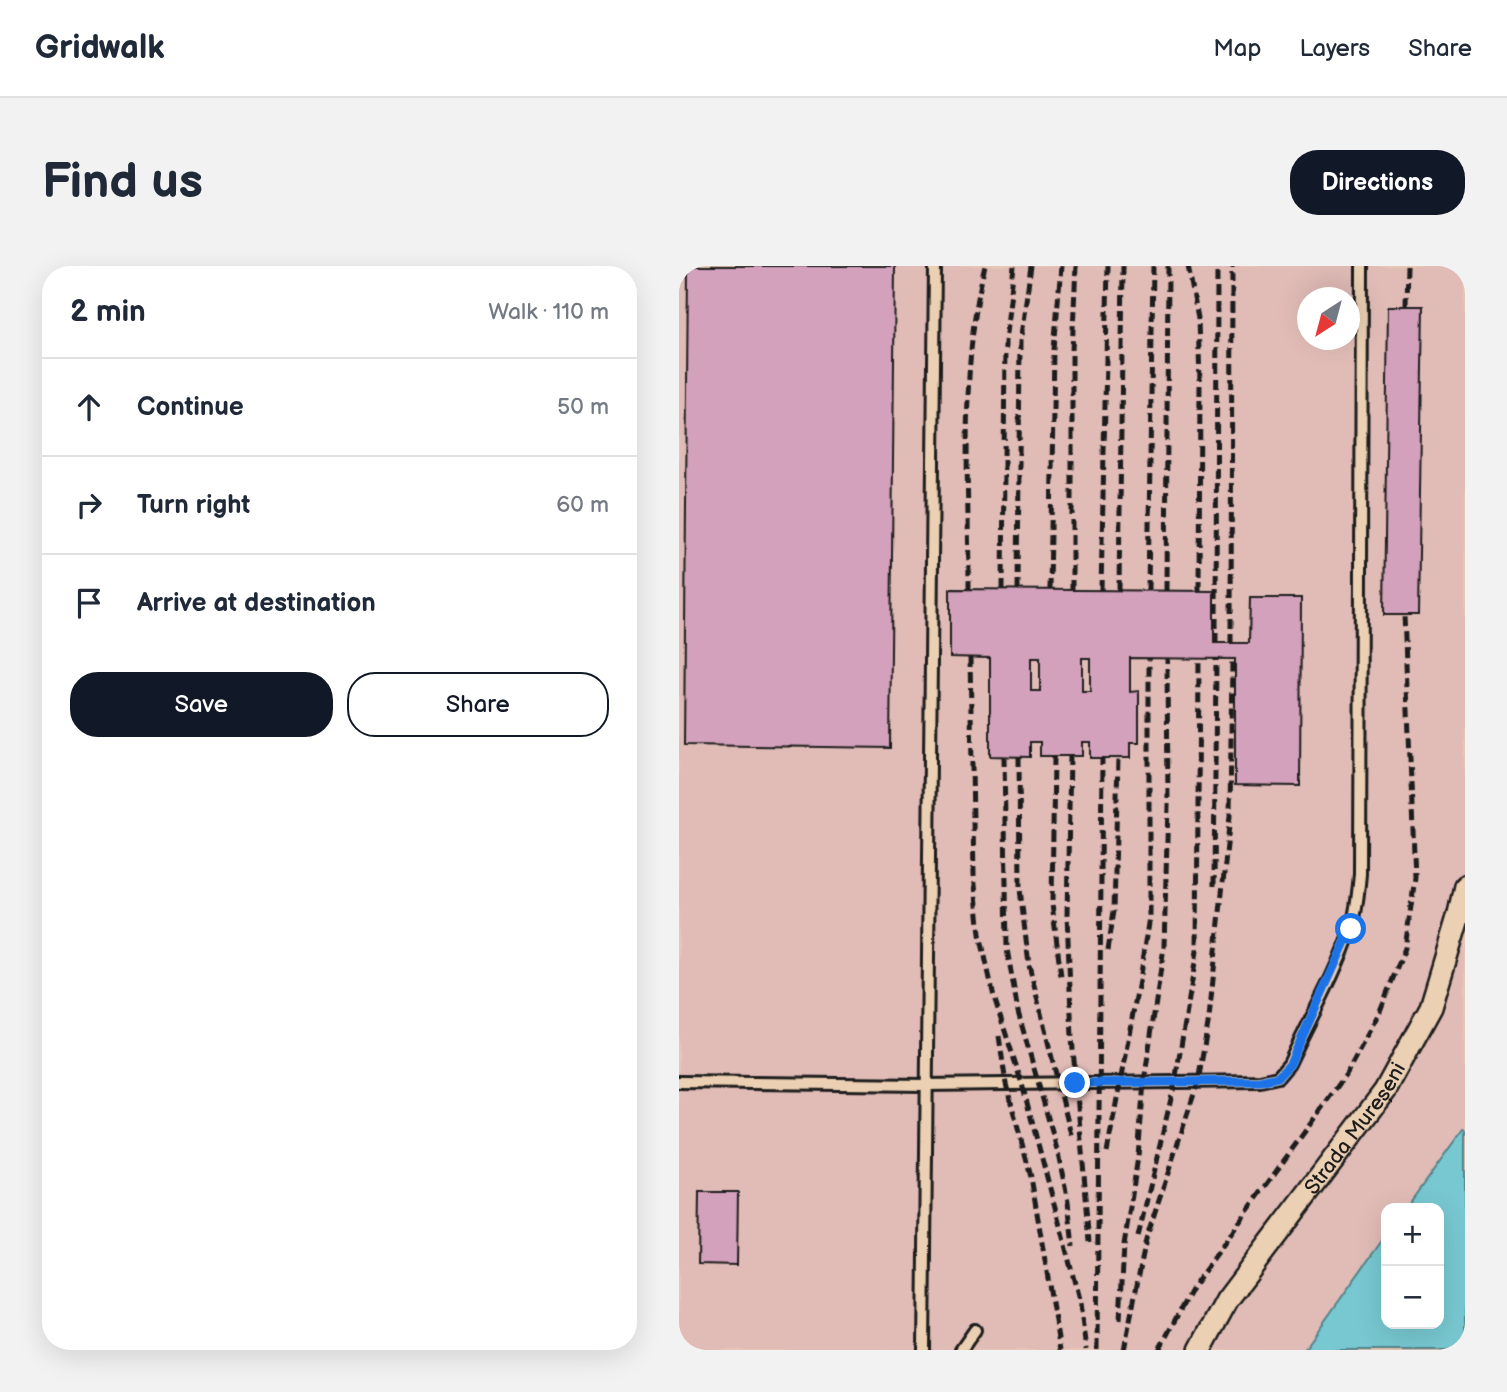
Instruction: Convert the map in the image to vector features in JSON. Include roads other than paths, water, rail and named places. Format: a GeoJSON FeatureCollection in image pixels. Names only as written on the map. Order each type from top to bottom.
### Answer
{"type":"FeatureCollection","features":[{"type":"Feature","properties":{"kind":"street","name":"Strada Mureșeni"},"geometry":{"type":"LineString","coordinates":[[1199,1350],[1227,1300],[1385,1091],[1431,1007],[1465,886]]}},
{"type":"Feature","properties":{"kind":"lane"},"geometry":{"type":"LineString","coordinates":[[924,1350],[935,266]]}},
{"type":"Feature","properties":{"kind":"lane"},"geometry":{"type":"LineString","coordinates":[[679,1082],[925,1085],[1260,1081],[1278,1077],[1290,1064],[1351,929],[1360,874],[1362,266]]}},
{"type":"Feature","properties":{"kind":"lane"},"geometry":{"type":"LineString","coordinates":[[961,1350],[975,1329]]}},
{"type":"Feature","properties":{"kind":"water"},"geometry":{"type":"Polygon","coordinates":[[[1463,1129],[1465,1130],[1465,1350],[1304,1350],[1381,1242],[1381,1329],[1444,1329],[1444,1203],[1410,1203],[1463,1129]]]}},
{"type":"Feature","properties":{"kind":"railway"},"geometry":{"type":"LineString","coordinates":[[969,590],[969,385],[977,305],[985,266]]}},
{"type":"Feature","properties":{"kind":"railway"},"geometry":{"type":"LineString","coordinates":[[1003,590],[1005,342],[1014,266]]}},
{"type":"Feature","properties":{"kind":"railway"},"geometry":{"type":"LineString","coordinates":[[1018,590],[1020,342],[1031,266]]}},
{"type":"Feature","properties":{"kind":"railway"},"geometry":{"type":"LineString","coordinates":[[1050,590],[1054,350],[1061,266]]}},
{"type":"Feature","properties":{"kind":"railway"},"geometry":{"type":"LineString","coordinates":[[1072,590],[1072,351],[1076,266]]}},
{"type":"Feature","properties":{"kind":"railway"},"geometry":{"type":"LineString","coordinates":[[1101,590],[1108,266]]}},
{"type":"Feature","properties":{"kind":"railway"},"geometry":{"type":"LineString","coordinates":[[1119,590],[1123,266]]}},
{"type":"Feature","properties":{"kind":"railway"},"geometry":{"type":"LineString","coordinates":[[1148,590],[1153,266]]}},
{"type":"Feature","properties":{"kind":"railway"},"geometry":{"type":"LineString","coordinates":[[1166,591],[1168,266]]}},
{"type":"Feature","properties":{"kind":"railway"},"geometry":{"type":"LineString","coordinates":[[1188,266],[1198,319],[1199,591]]}},
{"type":"Feature","properties":{"kind":"railway"},"geometry":{"type":"LineString","coordinates":[[1216,643],[1217,266]]}},
{"type":"Feature","properties":{"kind":"railway"},"geometry":{"type":"LineString","coordinates":[[1231,643],[1232,266]]}},
{"type":"Feature","properties":{"kind":"railway"},"geometry":{"type":"LineString","coordinates":[[1406,306],[1407,266]]}},
{"type":"Feature","properties":{"kind":"railway"},"geometry":{"type":"LineString","coordinates":[[1159,1350],[1192,1288],[1347,1073],[1380,1011],[1405,948],[1415,878],[1404,615]]}},
{"type":"Feature","properties":{"kind":"railway"},"geometry":{"type":"LineString","coordinates":[[970,657],[974,875],[980,934],[994,997],[1022,1084],[1080,1303],[1086,1350]]}},
{"type":"Feature","properties":{"kind":"railway"},"geometry":{"type":"LineString","coordinates":[[1107,1152],[1149,917],[1149,658]]}},
{"type":"Feature","properties":{"kind":"railway"},"geometry":{"type":"LineString","coordinates":[[1120,1320],[1124,1245],[1138,1157],[1144,1082],[1164,947],[1168,805],[1167,658]]}},
{"type":"Feature","properties":{"kind":"railway"},"geometry":{"type":"LineString","coordinates":[[1138,1237],[1175,1082],[1197,951],[1199,659]]}},
{"type":"Feature","properties":{"kind":"railway"},"geometry":{"type":"LineString","coordinates":[[1214,886],[1216,659]]}},
{"type":"Feature","properties":{"kind":"railway"},"geometry":{"type":"LineString","coordinates":[[1124,1350],[1146,1240],[1198,1082],[1209,1018],[1230,816],[1232,659]]}},
{"type":"Feature","properties":{"kind":"railway"},"geometry":{"type":"LineString","coordinates":[[1004,756],[1007,949],[1018,1012],[1058,1153],[1073,1246]]}},
{"type":"Feature","properties":{"kind":"railway"},"geometry":{"type":"LineString","coordinates":[[1019,756],[1020,889],[1029,965],[1072,1139]]}},
{"type":"Feature","properties":{"kind":"railway"},"geometry":{"type":"LineString","coordinates":[[1054,756],[1052,904],[1061,976]]}},
{"type":"Feature","properties":{"kind":"railway"},"geometry":{"type":"LineString","coordinates":[[1070,756],[1067,915],[1072,1038],[1090,1242]]}},
{"type":"Feature","properties":{"kind":"railway"},"geometry":{"type":"LineString","coordinates":[[1097,1350],[1102,758]]}},
{"type":"Feature","properties":{"kind":"railway"},"geometry":{"type":"LineString","coordinates":[[1108,950],[1114,911],[1118,758]]}},
{"type":"Feature","properties":{"kind":"railway"},"geometry":{"type":"LineString","coordinates":[[999,1036],[1006,1084],[1031,1177],[1060,1350]]}}]}
